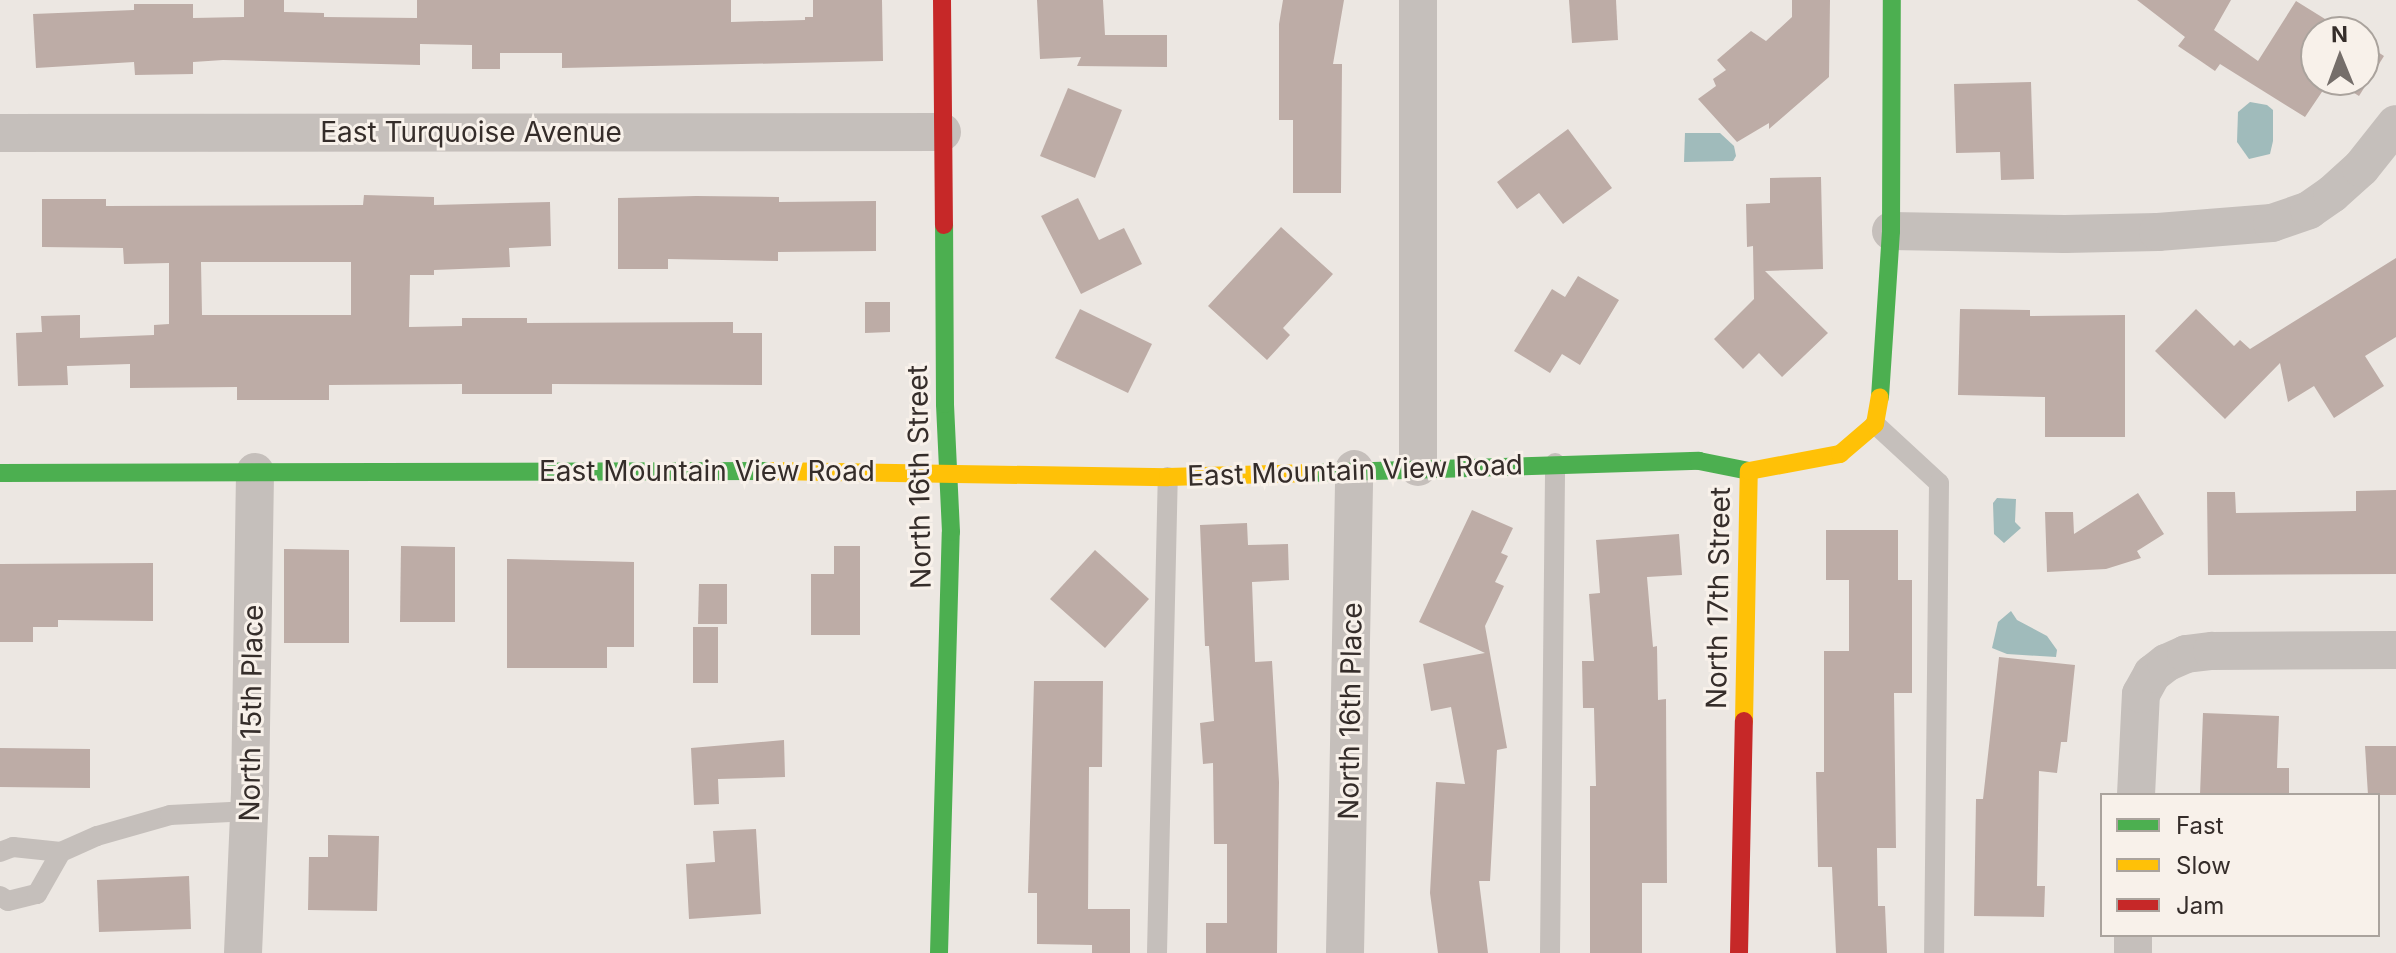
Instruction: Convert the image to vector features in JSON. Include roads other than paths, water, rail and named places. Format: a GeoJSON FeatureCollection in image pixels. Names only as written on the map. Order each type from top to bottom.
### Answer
{"type":"FeatureCollection","features":[{"type":"Feature","properties":{"kind":"street","name":"North 16th Street"},"geometry":{"type":"LineString","coordinates":[[939,953],[951,532],[942,0]]}},
{"type":"Feature","properties":{"kind":"street"},"geometry":{"type":"LineString","coordinates":[[1418,0],[1418,467]]}},
{"type":"Feature","properties":{"kind":"street"},"geometry":{"type":"LineString","coordinates":[[1875,424],[1883,383],[1891,231],[1892,0]]}},
{"type":"Feature","properties":{"kind":"street"},"geometry":{"type":"LineString","coordinates":[[1891,231],[2065,234],[2158,232],[2272,223],[2309,210],[2332,194],[2361,168],[2396,124]]}},
{"type":"Feature","properties":{"kind":"street","name":"East Turquoise Avenue"},"geometry":{"type":"LineString","coordinates":[[0,133],[942,132]]}},
{"type":"Feature","properties":{"kind":"street","name":"North 17th Street"},"geometry":{"type":"LineString","coordinates":[[1739,953],[1749,471],[1840,454],[1875,424]]}},
{"type":"Feature","properties":{"kind":"street","name":"East Mountain View Road"},"geometry":{"type":"LineString","coordinates":[[0,473],[653,469],[1168,477],[1418,467],[1699,461],[1749,471]]}},
{"type":"Feature","properties":{"kind":"street","name":"North 16th Place"},"geometry":{"type":"LineString","coordinates":[[1345,953],[1354,469]]}},
{"type":"Feature","properties":{"kind":"street","name":"North 15th Place"},"geometry":{"type":"LineString","coordinates":[[243,953],[250,811],[255,472]]}},
{"type":"Feature","properties":{"kind":"street"},"geometry":{"type":"LineString","coordinates":[[2136,793],[2141,694],[2152,674],[2186,654],[2212,651],[2396,650]]}},
{"type":"Feature","properties":{"kind":"lane"},"geometry":{"type":"LineString","coordinates":[[1875,424],[1939,483],[1934,953]]}},
{"type":"Feature","properties":{"kind":"lane"},"geometry":{"type":"LineString","coordinates":[[1550,953],[1555,463]]}},
{"type":"Feature","properties":{"kind":"lane"},"geometry":{"type":"LineString","coordinates":[[1157,953],[1168,477]]}},
{"type":"Feature","properties":{"kind":"lane"},"geometry":{"type":"LineString","coordinates":[[0,852],[13,847],[61,852],[97,836],[170,815],[250,811]]}},
{"type":"Feature","properties":{"kind":"lane"},"geometry":{"type":"LineString","coordinates":[[0,896],[8,901],[37,894],[61,852]]}},
{"type":"Feature","properties":{"kind":"water"},"geometry":{"type":"Polygon","coordinates":[[[2250,102],[2267,105],[2273,110],[2273,141],[2270,154],[2249,159],[2237,142],[2238,112],[2250,102]]]}},
{"type":"Feature","properties":{"kind":"water"},"geometry":{"type":"Polygon","coordinates":[[[1685,133],[1720,133],[1734,146],[1736,156],[1733,161],[1684,162],[1685,133]]]}},
{"type":"Feature","properties":{"kind":"water"},"geometry":{"type":"Polygon","coordinates":[[[1997,498],[2016,499],[2015,522],[2021,528],[2004,543],[1994,534],[1993,503],[1997,498]]]}},
{"type":"Feature","properties":{"kind":"water"},"geometry":{"type":"Polygon","coordinates":[[[2011,611],[2017,620],[2047,636],[2057,650],[2056,657],[2007,654],[1992,648],[1998,622],[2011,611]]]}}]}
